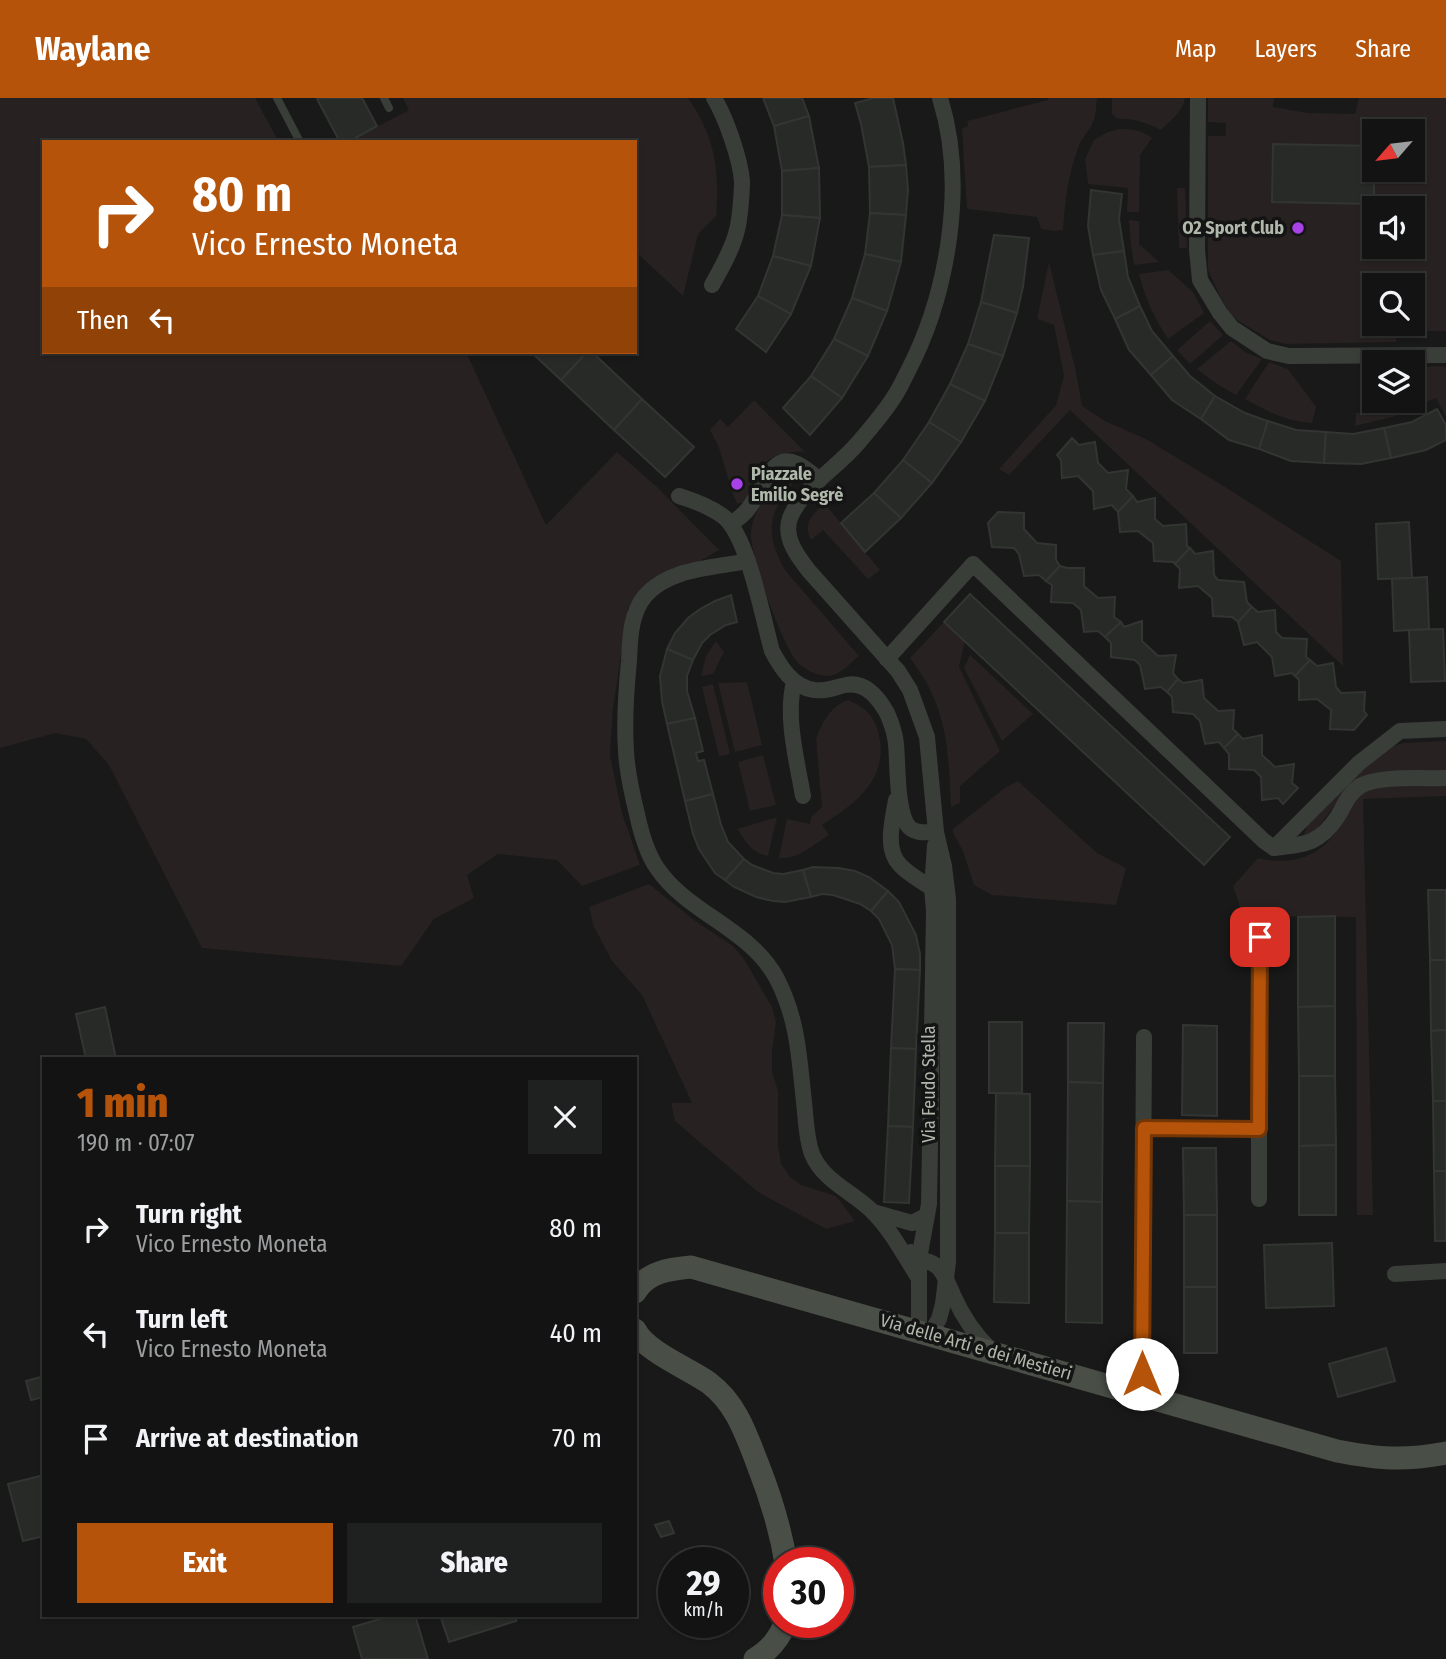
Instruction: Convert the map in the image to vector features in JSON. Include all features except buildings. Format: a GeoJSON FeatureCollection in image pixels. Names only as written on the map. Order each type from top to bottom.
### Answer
{"type":"FeatureCollection","features":[{"type":"Feature","properties":{"kind":"street"},"geometry":{"type":"LineString","coordinates":[[712,285],[737,231],[742,181],[726,120],[714,98]]}},
{"type":"Feature","properties":{"kind":"street","name":"Via Feudo Stella"},"geometry":{"type":"LineString","coordinates":[[925,1333],[939,1320],[948,1262],[948,899],[936,832],[927,737],[910,690],[887,659],[796,554],[789,537],[789,521],[819,480],[856,446],[895,397],[920,347],[937,298],[949,238],[953,176],[945,112],[940,98]]}},
{"type":"Feature","properties":{"kind":"street"},"geometry":{"type":"LineString","coordinates":[[1198,98],[1197,250],[1200,280],[1232,328],[1267,351],[1289,356],[1446,355]]}},
{"type":"Feature","properties":{"kind":"street"},"geometry":{"type":"LineString","coordinates":[[731,524],[747,512],[771,470],[782,461],[793,461],[805,466],[819,480]]}},
{"type":"Feature","properties":{"kind":"street"},"geometry":{"type":"LineString","coordinates":[[679,496],[704,505],[731,524],[748,561],[772,651],[793,682],[813,690],[849,684],[865,687],[879,699],[890,719],[896,741],[904,821],[912,830],[936,832]]}},
{"type":"Feature","properties":{"kind":"street"},"geometry":{"type":"LineString","coordinates":[[748,561],[676,575],[660,582],[644,597],[636,611],[631,628],[626,695],[626,752],[644,844],[657,869],[678,893],[732,930],[755,951],[775,976],[786,1000],[798,1040],[812,1154],[821,1171],[873,1212],[893,1237],[918,1277]]}},
{"type":"Feature","properties":{"kind":"street"},"geometry":{"type":"LineString","coordinates":[[887,659],[973,564],[1274,848],[1306,845],[1321,836],[1337,818],[1348,796],[1362,785],[1381,780],[1446,778]]}},
{"type":"Feature","properties":{"kind":"street"},"geometry":{"type":"LineString","coordinates":[[793,682],[792,736],[803,796]]}},
{"type":"Feature","properties":{"kind":"street"},"geometry":{"type":"LineString","coordinates":[[1274,848],[1359,763],[1400,730],[1446,729]]}},
{"type":"Feature","properties":{"kind":"street"},"geometry":{"type":"LineString","coordinates":[[899,788],[891,830],[892,854],[899,865],[932,888]]}},
{"type":"Feature","properties":{"kind":"street","name":"Via Feudo Stella"},"geometry":{"type":"LineString","coordinates":[[925,1333],[918,1294],[918,1277],[929,1204],[934,925],[932,866],[936,832]]}},
{"type":"Feature","properties":{"kind":"street"},"geometry":{"type":"LineString","coordinates":[[1259,1199],[1260,937]]}},
{"type":"Feature","properties":{"kind":"street"},"geometry":{"type":"LineString","coordinates":[[1142,1395],[1144,1037]]}},
{"type":"Feature","properties":{"kind":"street"},"geometry":{"type":"LineString","coordinates":[[1144,1128],[1259,1129]]}},
{"type":"Feature","properties":{"kind":"street"},"geometry":{"type":"LineString","coordinates":[[873,1212],[912,1223],[926,1216]]}},
{"type":"Feature","properties":{"kind":"street"},"geometry":{"type":"LineString","coordinates":[[893,1237],[919,1259],[927,1259],[936,1265],[965,1319],[993,1352]]}},
{"type":"Feature","properties":{"kind":"street","name":"Via delle Arti e dei Mestieri"},"geometry":{"type":"LineString","coordinates":[[637,1289],[660,1272],[691,1267],[1337,1451],[1372,1458],[1403,1459],[1446,1453]]}},
{"type":"Feature","properties":{"kind":"street"},"geometry":{"type":"LineString","coordinates":[[1395,1274],[1446,1271]]}},
{"type":"Feature","properties":{"kind":"street"},"geometry":{"type":"LineString","coordinates":[[918,1294],[926,1298],[939,1295],[945,1283]]}},
{"type":"Feature","properties":{"kind":"street"},"geometry":{"type":"LineString","coordinates":[[637,1335],[648,1346],[711,1385],[735,1412],[745,1430],[774,1507],[783,1547]]}},
{"type":"Feature","properties":{"kind":"street"},"geometry":{"type":"LineString","coordinates":[[755,1659],[774,1645],[778,1638]]}},
{"type":"Feature","properties":{"kind":"lane"},"geometry":{"type":"LineString","coordinates":[[277,98],[299,140]]}},
{"type":"Feature","properties":{"kind":"lane"},"geometry":{"type":"LineString","coordinates":[[384,98],[390,108]]}},
{"type":"Feature","properties":{"kind":"shaded area"},"geometry":{"type":"Polygon","coordinates":[[[0,98],[255,98],[278,140],[42,140],[42,354],[467,354],[546,525],[617,452],[657,487],[719,550],[700,561],[663,573],[639,594],[628,608],[613,708],[610,755],[622,813],[640,865],[582,886],[557,860],[498,854],[467,875],[474,898],[434,919],[401,966],[202,948],[109,765],[86,739],[55,733],[0,748],[0,98]]]}},
{"type":"Feature","properties":{"kind":"shaded area"},"geometry":{"type":"Polygon","coordinates":[[[403,98],[688,98],[704,126],[714,154],[717,200],[716,216],[698,234],[683,296],[637,253],[637,140],[352,140],[409,110],[403,98]]]}},
{"type":"Feature","properties":{"kind":"shaded area"},"geometry":{"type":"Polygon","coordinates":[[[1048,98],[1097,98],[1093,122],[1079,145],[1072,168],[1063,230],[1041,229],[1037,217],[967,209],[962,128],[968,126],[967,121],[1048,98]]]}},
{"type":"Feature","properties":{"kind":"shaded area"},"geometry":{"type":"Polygon","coordinates":[[[1112,98],[1185,98],[1179,112],[1161,130],[1129,119],[1117,119],[1112,114],[1112,98]]]}},
{"type":"Feature","properties":{"kind":"shaded area","name":"O2 Sport Club"},"geometry":{"type":"Polygon","coordinates":[[[1208,98],[1274,98],[1273,107],[1308,113],[1355,114],[1359,98],[1446,98],[1446,331],[1425,331],[1425,273],[1362,273],[1362,336],[1396,336],[1396,342],[1286,344],[1270,340],[1237,320],[1229,312],[1208,270],[1208,136],[1226,136],[1226,123],[1208,122],[1208,98]]]}},
{"type":"Feature","properties":{"kind":"shaded area"},"geometry":{"type":"Polygon","coordinates":[[[1119,129],[1137,130],[1152,138],[1140,155],[1139,212],[1127,212],[1128,188],[1088,184],[1085,159],[1094,140],[1119,129]]]}},
{"type":"Feature","properties":{"kind":"shaded area"},"geometry":{"type":"Polygon","coordinates":[[[1177,188],[1185,188],[1187,248],[1179,248],[1177,188]]]}},
{"type":"Feature","properties":{"kind":"shaded area"},"geometry":{"type":"Polygon","coordinates":[[[1129,220],[1139,221],[1139,244],[1159,262],[1134,265],[1129,220]]]}},
{"type":"Feature","properties":{"kind":"shaded area"},"geometry":{"type":"Polygon","coordinates":[[[1049,262],[1082,406],[1105,421],[1146,439],[1341,561],[1343,666],[1070,410],[1009,475],[999,469],[1056,405],[1064,376],[1054,325],[1037,319],[1049,262]]]}},
{"type":"Feature","properties":{"kind":"shaded area"},"geometry":{"type":"Polygon","coordinates":[[[1168,270],[1193,292],[1204,313],[1168,339],[1151,308],[1139,274],[1168,270]]]}},
{"type":"Feature","properties":{"kind":"shaded area"},"geometry":{"type":"Polygon","coordinates":[[[1210,321],[1223,335],[1190,364],[1177,350],[1210,321]]]}},
{"type":"Feature","properties":{"kind":"shaded area"},"geometry":{"type":"Polygon","coordinates":[[[1231,341],[1245,352],[1262,359],[1236,395],[1197,369],[1231,341]]]}},
{"type":"Feature","properties":{"kind":"shaded area"},"geometry":{"type":"Polygon","coordinates":[[[1269,362],[1288,369],[1316,407],[1312,423],[1277,415],[1245,399],[1269,362]]]}},
{"type":"Feature","properties":{"kind":"shaded area"},"geometry":{"type":"Polygon","coordinates":[[[1425,367],[1446,368],[1446,417],[1436,398],[1425,403],[1425,367]]]}},
{"type":"Feature","properties":{"kind":"shaded area"},"geometry":{"type":"Polygon","coordinates":[[[754,400],[805,452],[791,452],[771,458],[757,474],[745,500],[737,503],[718,445],[710,430],[720,419],[728,427],[754,400]]]}},
{"type":"Feature","properties":{"kind":"shaded area"},"geometry":{"type":"Polygon","coordinates":[[[1356,413],[1400,413],[1400,415],[1355,426],[1356,413]]]}},
{"type":"Feature","properties":{"kind":"shaded area"},"geometry":{"type":"Polygon","coordinates":[[[786,471],[799,476],[781,499],[772,520],[773,543],[778,556],[785,570],[859,656],[841,672],[828,676],[808,670],[798,663],[791,653],[776,620],[755,559],[752,523],[769,490],[786,471]]]}},
{"type":"Feature","properties":{"kind":"shaded area"},"geometry":{"type":"Polygon","coordinates":[[[824,503],[880,570],[868,579],[823,530],[811,540],[808,524],[824,503]]]}},
{"type":"Feature","properties":{"kind":"shaded area"},"geometry":{"type":"Polygon","coordinates":[[[944,622],[965,641],[959,667],[1000,751],[960,786],[960,803],[951,807],[944,729],[932,694],[910,658],[944,622]]]}},
{"type":"Feature","properties":{"kind":"shaded area"},"geometry":{"type":"Polygon","coordinates":[[[716,641],[724,652],[713,674],[701,676],[706,656],[716,641]]]}},
{"type":"Feature","properties":{"kind":"shaded area"},"geometry":{"type":"Polygon","coordinates":[[[970,655],[1033,714],[1002,741],[964,668],[970,655]]]}},
{"type":"Feature","properties":{"kind":"shaded area"},"geometry":{"type":"Polygon","coordinates":[[[747,682],[762,745],[735,752],[718,683],[747,682]]]}},
{"type":"Feature","properties":{"kind":"shaded area"},"geometry":{"type":"Polygon","coordinates":[[[713,684],[730,754],[719,756],[702,687],[713,684]]]}},
{"type":"Feature","properties":{"kind":"shaded area"},"geometry":{"type":"Polygon","coordinates":[[[848,700],[860,706],[875,722],[881,751],[874,777],[857,799],[822,825],[829,835],[793,857],[779,858],[787,819],[810,824],[811,817],[822,807],[816,740],[828,716],[842,702],[848,700]]]}},
{"type":"Feature","properties":{"kind":"shaded area"},"geometry":{"type":"Polygon","coordinates":[[[1446,741],[1446,770],[1344,793],[1314,833],[1303,837],[1310,818],[1321,806],[1390,747],[1403,743],[1446,741]]]}},
{"type":"Feature","properties":{"kind":"shaded area"},"geometry":{"type":"Polygon","coordinates":[[[763,755],[776,805],[750,811],[738,762],[763,755]]]}},
{"type":"Feature","properties":{"kind":"shaded area"},"geometry":{"type":"Polygon","coordinates":[[[1018,781],[1097,853],[1126,868],[1116,905],[992,895],[974,885],[953,829],[1006,787],[1018,781]]]}},
{"type":"Feature","properties":{"kind":"shaded area"},"geometry":{"type":"Polygon","coordinates":[[[1446,784],[1446,796],[1363,799],[1373,1215],[1357,1215],[1356,917],[1243,916],[1233,886],[1258,858],[1292,860],[1322,847],[1337,829],[1353,800],[1363,792],[1388,785],[1446,784]]]}},
{"type":"Feature","properties":{"kind":"shaded area"},"geometry":{"type":"Polygon","coordinates":[[[777,817],[768,856],[754,850],[737,829],[777,817]]]}},
{"type":"Feature","properties":{"kind":"shaded area"},"geometry":{"type":"Polygon","coordinates":[[[649,884],[694,920],[733,946],[746,962],[772,1007],[776,1022],[772,1071],[778,1091],[778,1146],[781,1164],[790,1177],[801,1185],[836,1196],[855,1221],[826,1229],[758,1192],[675,1121],[671,1103],[692,1103],[642,995],[612,961],[594,927],[589,907],[649,884]]]}},
{"type":"Feature","properties":{"kind":"place","name":"O2 Sport Club"},"geometry":{"type":"Point","coordinates":[1298,228]}},
{"type":"Feature","properties":{"kind":"place","name":"Piazzale Emilio Segrè"},"geometry":{"type":"Point","coordinates":[737,484]}},
{"type":"Feature","properties":{"kind":"route"},"geometry":{"type":"LineString","coordinates":[[1142,1374],[1144,1128],[1259,1129],[1260,937]]}}]}
